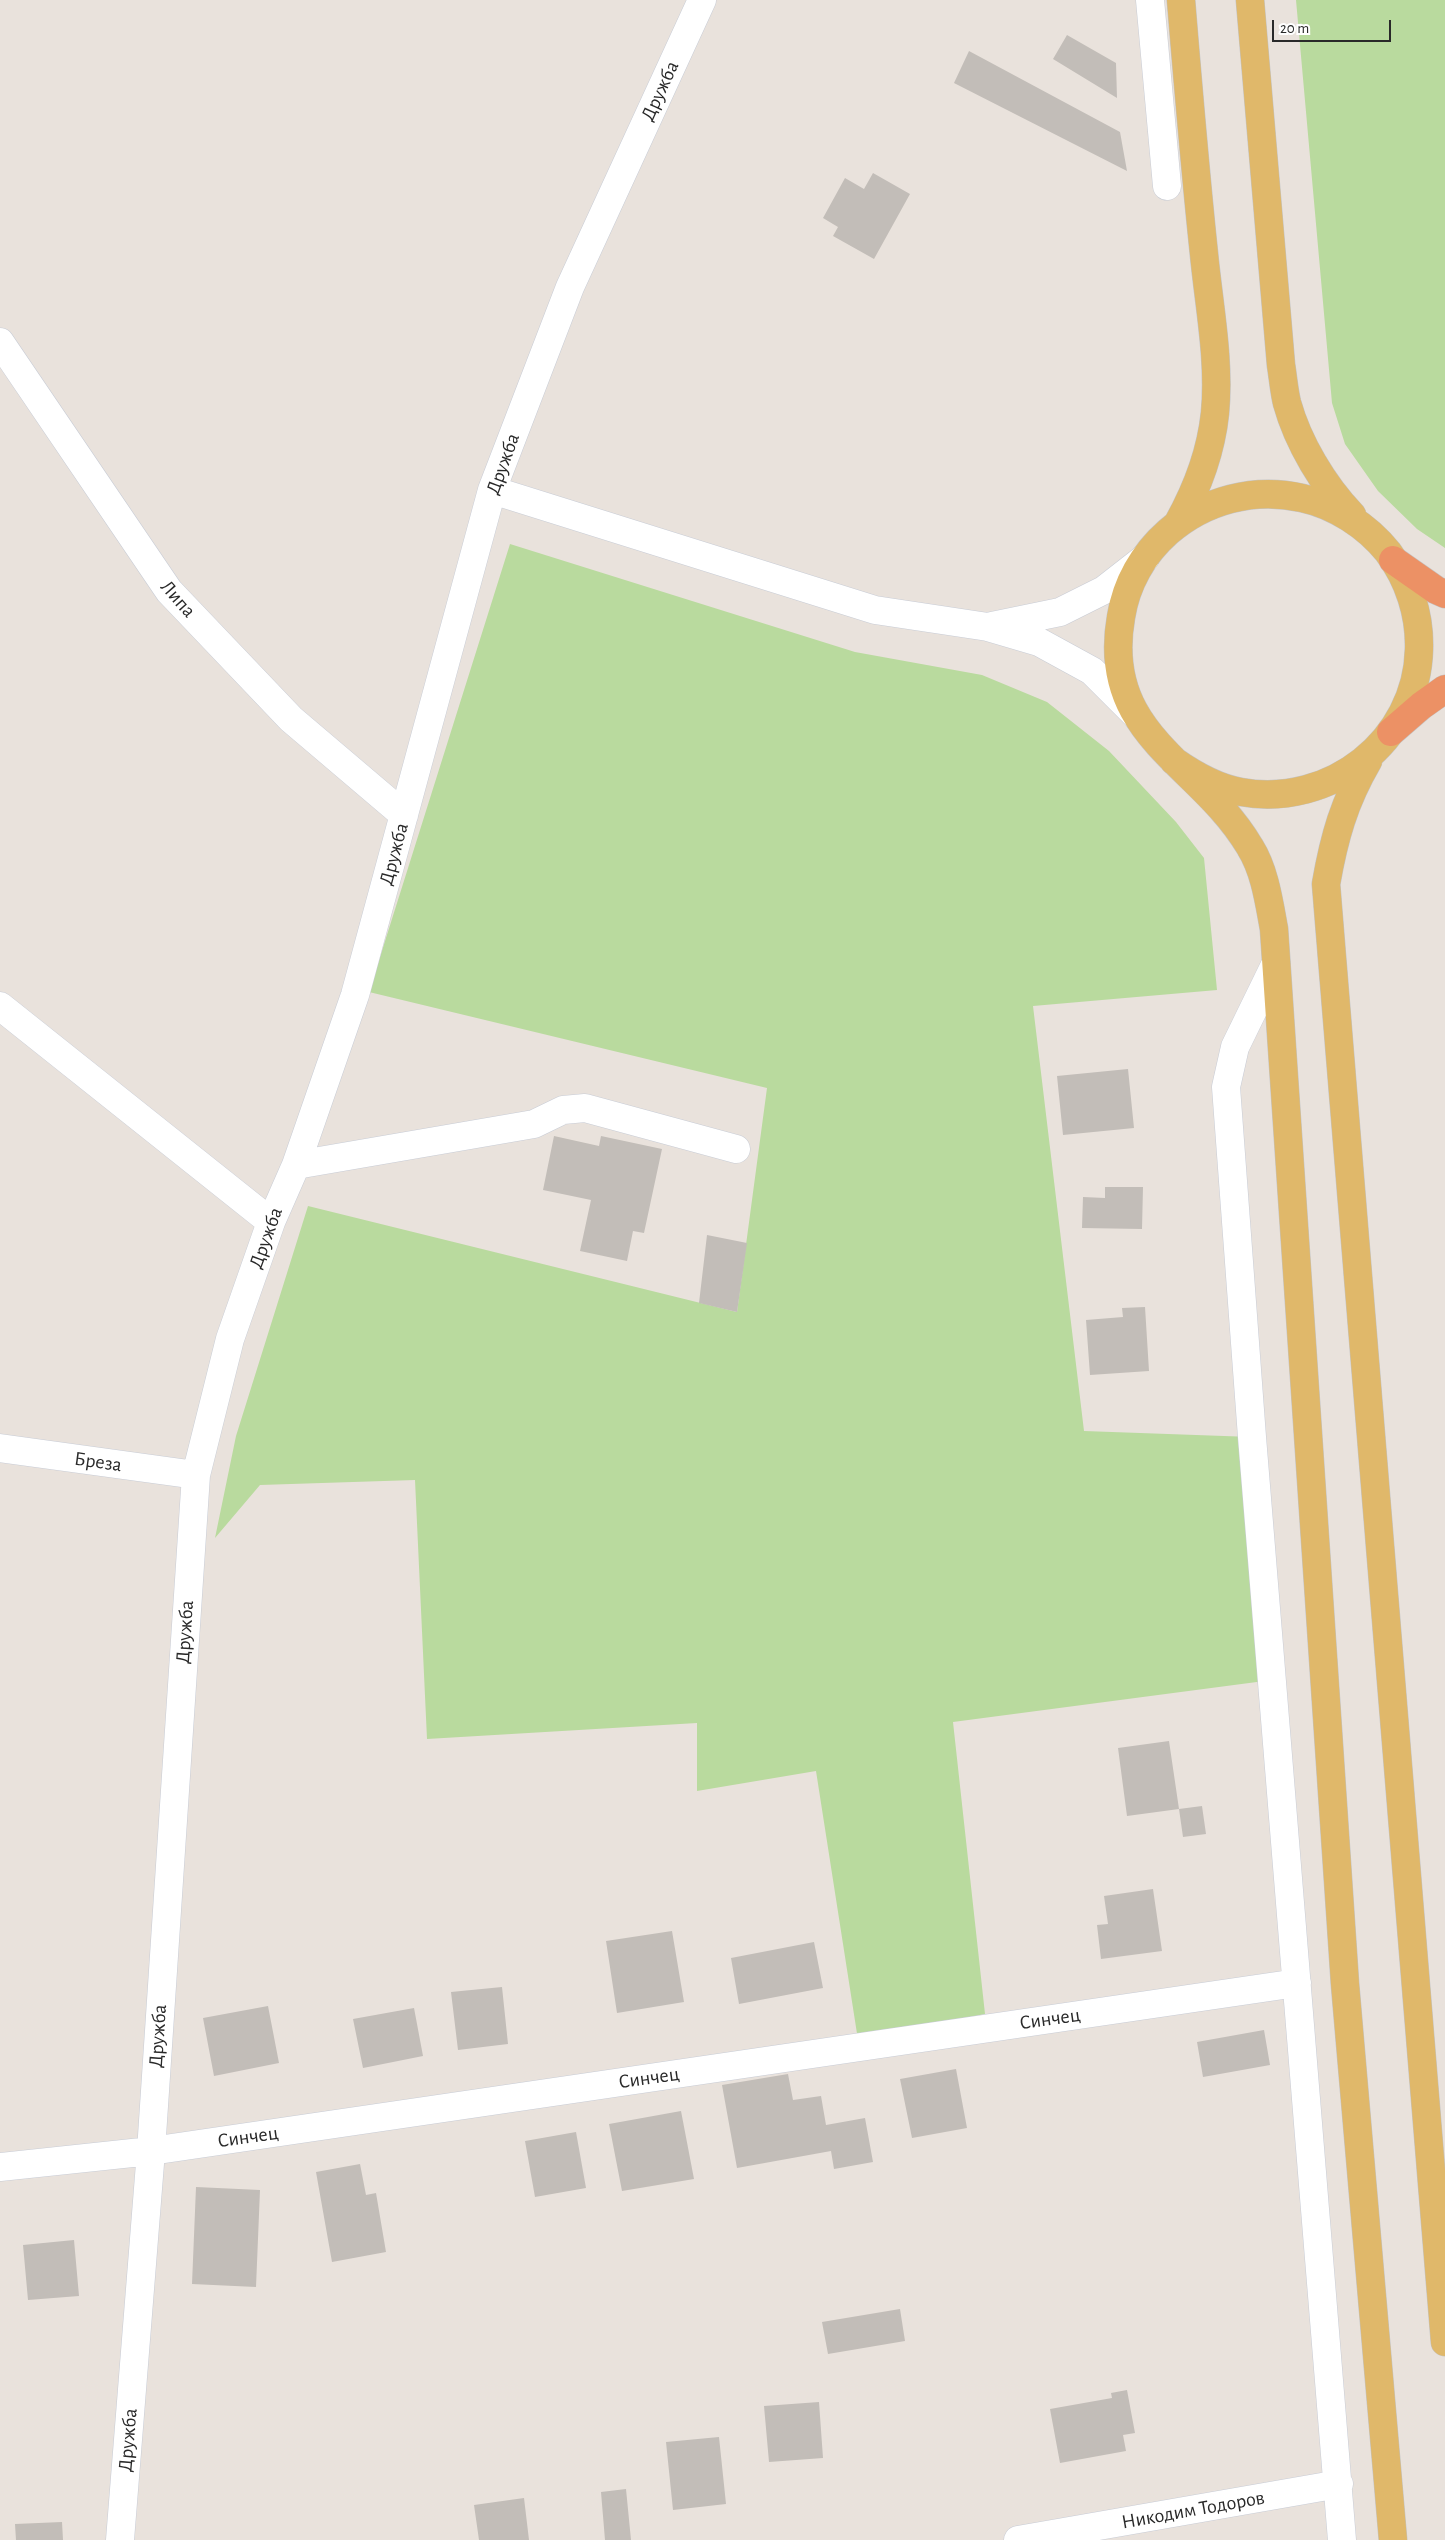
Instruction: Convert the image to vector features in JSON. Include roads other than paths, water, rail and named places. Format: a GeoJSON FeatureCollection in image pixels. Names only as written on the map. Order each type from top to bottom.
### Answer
{"type":"FeatureCollection","features":[{"type":"Feature","properties":{"kind":"highway"},"geometry":{"type":"LineString","coordinates":[[1393,560],[1436,590],[1445,594]]}},
{"type":"Feature","properties":{"kind":"highway"},"geometry":{"type":"LineString","coordinates":[[1391,732],[1421,706],[1445,690]]}},
{"type":"Feature","properties":{"kind":"main road"},"geometry":{"type":"LineString","coordinates":[[1177,525],[1193,496],[1209,449],[1215,412],[1216,362],[1192,138],[1181,0]]}},
{"type":"Feature","properties":{"kind":"main road"},"geometry":{"type":"LineString","coordinates":[[1250,0],[1280,365],[1287,404],[1304,446],[1336,499],[1373,536],[1393,560],[1412,597],[1420,638],[1417,671],[1408,703],[1391,732],[1372,754],[1351,790],[1334,840],[1326,884],[1445,2342]]}},
{"type":"Feature","properties":{"kind":"main road"},"geometry":{"type":"LineString","coordinates":[[1373,536],[1342,513],[1306,498],[1287,495],[1248,495],[1229,499],[1193,513],[1177,525],[1145,558],[1128,591],[1122,608],[1119,635],[1119,663],[1123,681],[1136,715],[1152,740],[1216,802],[1251,847],[1266,886],[1274,929],[1344,1974],[1393,2540]]}},
{"type":"Feature","properties":{"kind":"main road"},"geometry":{"type":"LineString","coordinates":[[1174,761],[1211,783],[1238,792],[1267,795],[1296,792],[1324,784],[1350,771],[1372,754]]}},
{"type":"Feature","properties":{"kind":"street","name":"Дружба"},"geometry":{"type":"LineString","coordinates":[[120,2540],[151,2151],[196,1475],[230,1339],[271,1222],[296,1165],[355,995],[492,490],[570,287],[702,0]]}},
{"type":"Feature","properties":{"kind":"street"},"geometry":{"type":"LineString","coordinates":[[1150,0],[1167,186]]}},
{"type":"Feature","properties":{"kind":"street","name":"Липа"},"geometry":{"type":"LineString","coordinates":[[0,342],[169,591],[291,719],[404,815]]}},
{"type":"Feature","properties":{"kind":"street"},"geometry":{"type":"LineString","coordinates":[[492,490],[875,610],[988,627],[1039,642],[1092,671],[1136,715]]}},
{"type":"Feature","properties":{"kind":"street"},"geometry":{"type":"LineString","coordinates":[[988,627],[1060,612],[1104,590],[1145,558]]}},
{"type":"Feature","properties":{"kind":"street"},"geometry":{"type":"LineString","coordinates":[[1276,963],[1235,1048],[1226,1086],[1252,1437],[1339,2484],[1342,2540]]}},
{"type":"Feature","properties":{"kind":"street"},"geometry":{"type":"LineString","coordinates":[[0,1006],[271,1222]]}},
{"type":"Feature","properties":{"kind":"street"},"geometry":{"type":"LineString","coordinates":[[296,1165],[534,1124],[563,1110],[585,1108],[736,1149]]}},
{"type":"Feature","properties":{"kind":"street","name":"Бреза"},"geometry":{"type":"LineString","coordinates":[[0,1448],[196,1475]]}},
{"type":"Feature","properties":{"kind":"street","name":"Синчец"},"geometry":{"type":"LineString","coordinates":[[0,2167],[151,2151],[1297,1983]]}},
{"type":"Feature","properties":{"kind":"street","name":"Никодим Тодоров"},"geometry":{"type":"LineString","coordinates":[[1018,2540],[1339,2484]]}}]}
